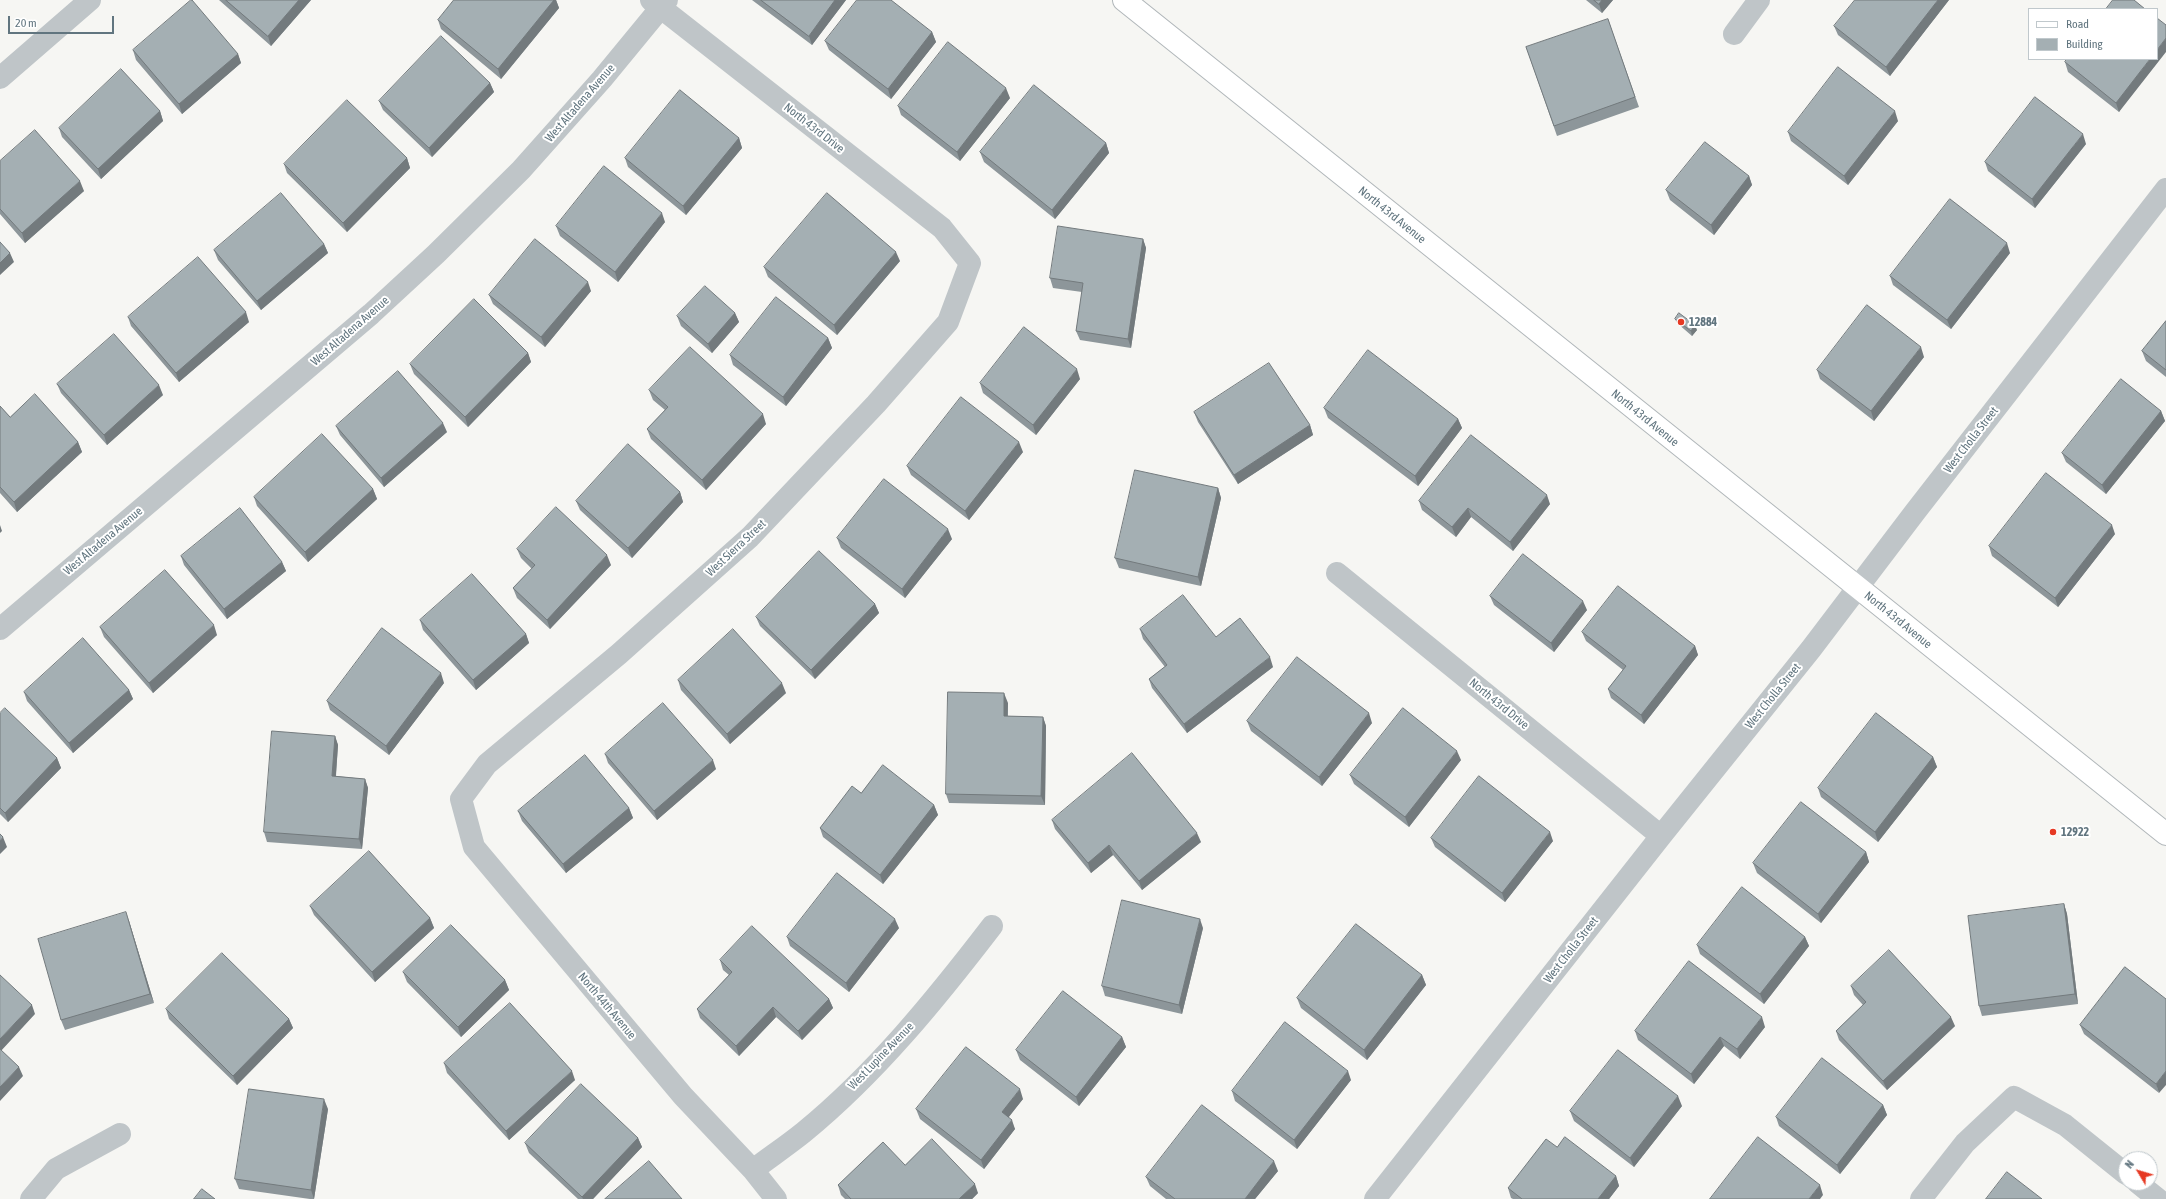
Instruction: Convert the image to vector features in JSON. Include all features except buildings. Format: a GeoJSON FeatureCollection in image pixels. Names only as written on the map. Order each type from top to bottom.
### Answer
{"type":"FeatureCollection","features":[{"type":"Feature","properties":{"kind":"main road","name":"North 43rd Avenue"},"geometry":{"type":"LineString","coordinates":[[1124,0],[2166,834]]}},
{"type":"Feature","properties":{"kind":"street"},"geometry":{"type":"LineString","coordinates":[[0,78],[90,0]]}},
{"type":"Feature","properties":{"kind":"street"},"geometry":{"type":"LineString","coordinates":[[1734,34],[1760,0]]}},
{"type":"Feature","properties":{"kind":"street","name":"North 43rd Drive"},"geometry":{"type":"LineString","coordinates":[[660,3],[942,228],[970,263]]}},
{"type":"Feature","properties":{"kind":"street","name":"West Altadena Avenue"},"geometry":{"type":"LineString","coordinates":[[0,628],[371,314],[436,254],[521,170],[602,79],[660,3]]}},
{"type":"Feature","properties":{"kind":"street","name":"West Cholla Street"},"geometry":{"type":"LineString","coordinates":[[1374,1199],[1811,649],[2166,189]]}},
{"type":"Feature","properties":{"kind":"street","name":"West Sierra Street"},"geometry":{"type":"LineString","coordinates":[[462,799],[487,764],[620,654],[750,537],[854,428],[948,322],[970,263]]}},
{"type":"Feature","properties":{"kind":"street","name":"North 43rd Drive"},"geometry":{"type":"LineString","coordinates":[[1337,573],[1661,836]]}},
{"type":"Feature","properties":{"kind":"street","name":"North 44th Avenue"},"geometry":{"type":"LineString","coordinates":[[462,799],[474,847],[683,1096],[754,1170],[776,1199]]}},
{"type":"Feature","properties":{"kind":"street","name":"West Lupine Avenue"},"geometry":{"type":"LineString","coordinates":[[754,1170],[805,1131],[869,1071],[940,993],[992,926]]}},
{"type":"Feature","properties":{"kind":"street"},"geometry":{"type":"LineString","coordinates":[[1921,1199],[1965,1143],[2014,1097],[2065,1125],[2118,1168]]}},
{"type":"Feature","properties":{"kind":"street"},"geometry":{"type":"LineString","coordinates":[[31,1199],[56,1169],[120,1134]]}},
{"type":"Feature","properties":{"kind":"street"},"geometry":{"type":"LineString","coordinates":[[2148,1191],[2158,1199]]}},
{"type":"Feature","properties":{"kind":"place","name":"12884"},"geometry":{"type":"Point","coordinates":[1681,322]}},
{"type":"Feature","properties":{"kind":"place","name":"12922"},"geometry":{"type":"Point","coordinates":[2053,832]}}]}
